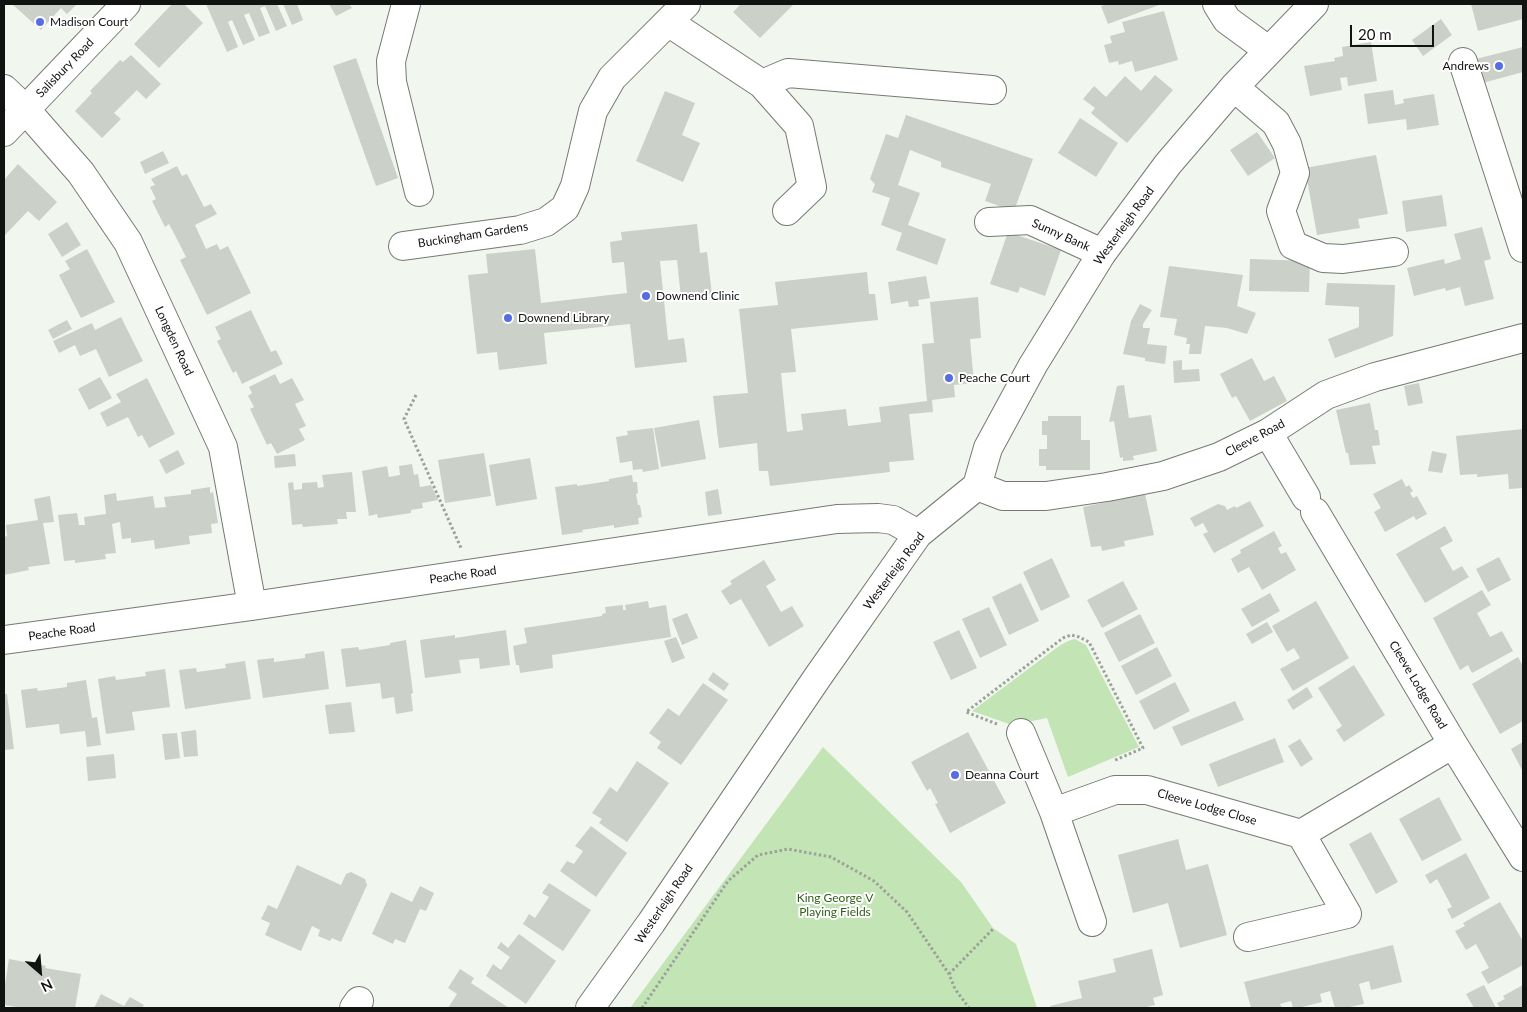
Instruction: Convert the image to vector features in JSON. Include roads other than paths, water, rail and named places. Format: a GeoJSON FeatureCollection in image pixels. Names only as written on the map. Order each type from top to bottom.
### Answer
{"type":"FeatureCollection","features":[{"type":"Feature","properties":{"kind":"street","name":"Salisbury Road"},"geometry":{"type":"LineString","coordinates":[[4,132],[126,4]]}},
{"type":"Feature","properties":{"kind":"street"},"geometry":{"type":"LineString","coordinates":[[406,4],[392,61],[392,82],[419,192]]}},
{"type":"Feature","properties":{"kind":"street"},"geometry":{"type":"LineString","coordinates":[[1217,4],[1227,20],[1268,50]]}},
{"type":"Feature","properties":{"kind":"street","name":"Westerleigh Road"},"geometry":{"type":"LineString","coordinates":[[590,1008],[918,534],[977,486],[988,448],[1032,365],[1102,253],[1168,164],[1234,87],[1314,4]]}},
{"type":"Feature","properties":{"kind":"street"},"geometry":{"type":"LineString","coordinates":[[677,13],[762,84],[799,126],[812,187],[787,211]]}},
{"type":"Feature","properties":{"kind":"street","name":"Buckingham Gardens"},"geometry":{"type":"LineString","coordinates":[[402,246],[520,230],[546,222],[565,208],[575,186],[593,111],[612,78],[677,13]]}},
{"type":"Feature","properties":{"kind":"street"},"geometry":{"type":"LineString","coordinates":[[1463,62],[1523,248]]}},
{"type":"Feature","properties":{"kind":"street"},"geometry":{"type":"LineString","coordinates":[[762,84],[788,73],[992,90]]}},
{"type":"Feature","properties":{"kind":"street"},"geometry":{"type":"LineString","coordinates":[[1234,87],[1276,123],[1287,144],[1295,173],[1281,211],[1293,245],[1323,258],[1343,259],[1394,252]]}},
{"type":"Feature","properties":{"kind":"street","name":"Longden Road"},"geometry":{"type":"LineString","coordinates":[[4,89],[25,109],[81,173],[128,242],[222,447],[252,606]]}},
{"type":"Feature","properties":{"kind":"street","name":"Sunny Bank"},"geometry":{"type":"LineString","coordinates":[[988,222],[1030,220],[1102,253]]}},
{"type":"Feature","properties":{"kind":"street","name":"Cleeve Road"},"geometry":{"type":"LineString","coordinates":[[977,486],[1002,496],[1046,496],[1108,488],[1163,476],[1219,457],[1268,433],[1326,395],[1375,377],[1523,338]]}},
{"type":"Feature","properties":{"kind":"street","name":"Cleeve Lodge Road"},"geometry":{"type":"LineString","coordinates":[[1268,433],[1453,744],[1523,856]]}},
{"type":"Feature","properties":{"kind":"street","name":"Peache Road"},"geometry":{"type":"LineString","coordinates":[[4,640],[252,606],[837,519],[878,518],[893,520],[918,534]]}},
{"type":"Feature","properties":{"kind":"street"},"geometry":{"type":"LineString","coordinates":[[1021,733],[1054,812],[1092,922]]}},
{"type":"Feature","properties":{"kind":"street"},"geometry":{"type":"LineString","coordinates":[[1248,937],[1347,914],[1301,834],[1453,744]]}},
{"type":"Feature","properties":{"kind":"street","name":"Cleeve Lodge Close"},"geometry":{"type":"LineString","coordinates":[[1054,812],[1115,790],[1147,790],[1301,834]]}},
{"type":"Feature","properties":{"kind":"place","name":"Madison Court"},"geometry":{"type":"Point","coordinates":[40,22]}},
{"type":"Feature","properties":{"kind":"place","name":"Andrews"},"geometry":{"type":"Point","coordinates":[1499,66]}},
{"type":"Feature","properties":{"kind":"place","name":"Downend Clinic"},"geometry":{"type":"Point","coordinates":[646,296]}},
{"type":"Feature","properties":{"kind":"place","name":"Downend Library"},"geometry":{"type":"Point","coordinates":[508,318]}},
{"type":"Feature","properties":{"kind":"place","name":"Peache Court"},"geometry":{"type":"Point","coordinates":[949,378]}},
{"type":"Feature","properties":{"kind":"place","name":"Deanna Court"},"geometry":{"type":"Point","coordinates":[955,775]}},
{"type":"Feature","properties":{"kind":"park label","name":"King George V Playing Fields"},"geometry":{"type":"Point","coordinates":[835,905]}}]}
